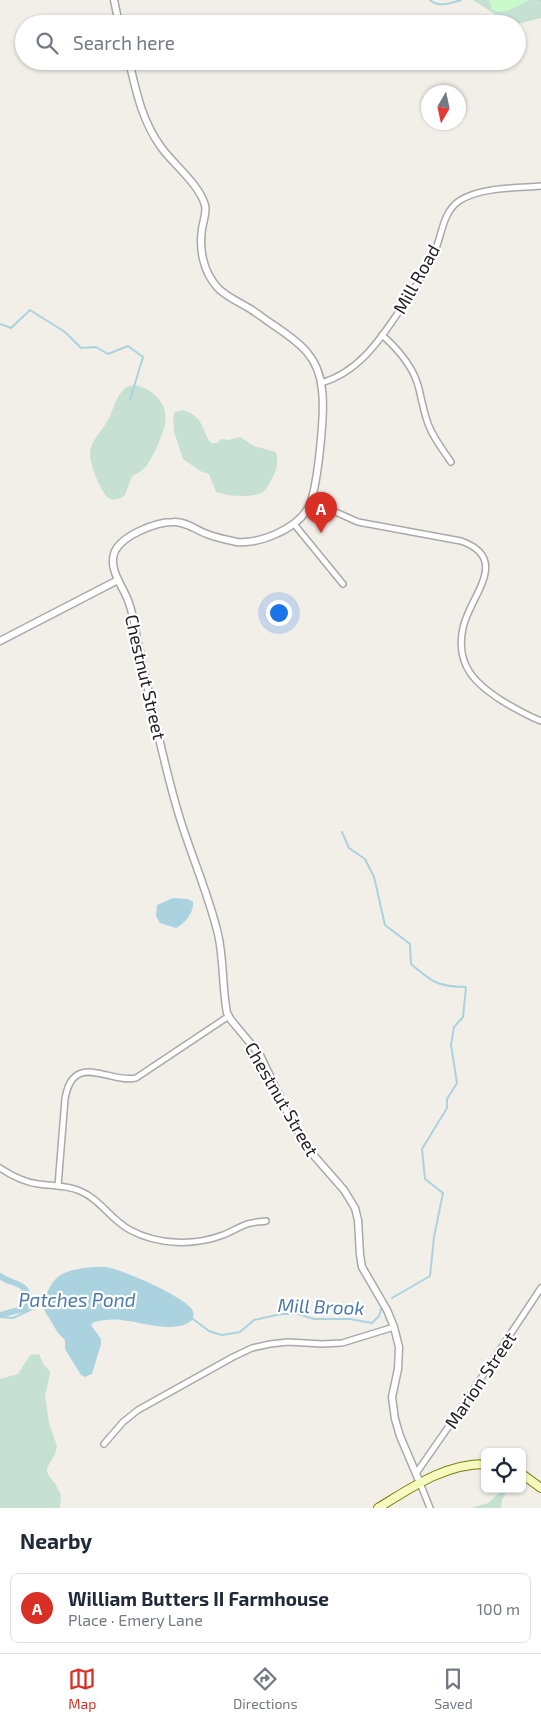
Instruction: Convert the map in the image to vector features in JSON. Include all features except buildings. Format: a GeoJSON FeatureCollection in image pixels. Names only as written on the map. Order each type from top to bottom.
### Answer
{"type":"FeatureCollection","features":[{"type":"Feature","properties":{"kind":"main road"},"geometry":{"type":"LineString","coordinates":[[378,1508],[420,1483],[457,1467],[481,1464]]}},
{"type":"Feature","properties":{"kind":"main road"},"geometry":{"type":"LineString","coordinates":[[526,1477],[541,1488]]}},
{"type":"Feature","properties":{"kind":"street"},"geometry":{"type":"LineString","coordinates":[[114,0],[118,15]]}},
{"type":"Feature","properties":{"kind":"street","name":"Chestnut Street"},"geometry":{"type":"LineString","coordinates":[[131,70],[138,100],[148,126],[162,149],[191,183],[203,201],[205,211],[202,251],[205,266],[214,283],[229,297],[302,345],[308,353],[322,383],[322,426],[311,502],[306,511],[294,524],[269,537],[246,542],[220,538],[181,522],[170,522],[156,525],[129,537],[119,546],[113,560],[118,580],[131,610],[176,808],[214,918],[221,951],[225,996],[229,1016],[260,1055],[289,1116],[309,1150],[344,1190],[356,1208],[359,1252],[362,1266],[387,1310],[394,1327],[399,1358],[398,1374],[393,1392],[393,1406],[400,1436],[417,1472],[420,1483]]}},
{"type":"Feature","properties":{"kind":"street","name":"Mill Road"},"geometry":{"type":"LineString","coordinates":[[322,383],[344,374],[356,365],[382,335],[428,265],[435,251],[446,218],[453,206],[462,199],[476,193],[541,186]]}},
{"type":"Feature","properties":{"kind":"street"},"geometry":{"type":"LineString","coordinates":[[382,335],[394,346],[411,368],[419,388],[431,432],[451,462]]}},
{"type":"Feature","properties":{"kind":"street"},"geometry":{"type":"LineString","coordinates":[[311,502],[358,522],[462,541],[472,545],[484,559],[486,572],[484,581],[467,615],[463,628],[462,648],[465,661],[474,679],[486,690],[524,714],[541,722]]}},
{"type":"Feature","properties":{"kind":"street"},"geometry":{"type":"LineString","coordinates":[[294,524],[343,584]]}},
{"type":"Feature","properties":{"kind":"street"},"geometry":{"type":"LineString","coordinates":[[0,641],[118,580]]}},
{"type":"Feature","properties":{"kind":"street"},"geometry":{"type":"LineString","coordinates":[[58,1186],[66,1091],[76,1078],[83,1073],[96,1072],[123,1079],[136,1078],[229,1016]]}},
{"type":"Feature","properties":{"kind":"street"},"geometry":{"type":"LineString","coordinates":[[0,1168],[26,1182],[82,1191],[97,1202],[113,1219],[130,1230],[161,1241],[182,1243],[205,1240],[228,1233],[249,1223],[266,1221]]}},
{"type":"Feature","properties":{"kind":"street","name":"Marion Street"},"geometry":{"type":"LineString","coordinates":[[417,1472],[541,1288]]}},
{"type":"Feature","properties":{"kind":"street"},"geometry":{"type":"LineString","coordinates":[[104,1444],[126,1419],[144,1406],[252,1348],[288,1342],[342,1343],[394,1327]]}},
{"type":"Feature","properties":{"kind":"street"},"geometry":{"type":"LineString","coordinates":[[420,1483],[430,1508]]}},
{"type":"Feature","properties":{"kind":"green space"},"geometry":{"type":"Polygon","coordinates":[[[473,0],[541,0],[541,18],[526,22],[526,15],[496,15],[473,0]]]}},
{"type":"Feature","properties":{"kind":"green space"},"geometry":{"type":"Polygon","coordinates":[[[489,0],[530,0],[511,10],[497,12],[492,10],[489,0]]]}},
{"type":"Feature","properties":{"kind":"green space"},"geometry":{"type":"Polygon","coordinates":[[[135,385],[151,392],[161,403],[166,416],[164,430],[155,451],[144,469],[132,476],[125,495],[112,500],[107,497],[97,479],[90,458],[91,449],[94,440],[108,420],[121,392],[126,387],[135,385]]]}},
{"type":"Feature","properties":{"kind":"green space"},"geometry":{"type":"Polygon","coordinates":[[[182,410],[195,416],[211,443],[217,443],[221,439],[228,440],[240,437],[254,446],[276,452],[276,468],[266,490],[253,496],[233,496],[216,492],[209,474],[200,471],[183,459],[174,432],[173,417],[175,412],[182,410]]]}},
{"type":"Feature","properties":{"kind":"green space"},"geometry":{"type":"Polygon","coordinates":[[[39,1354],[44,1365],[50,1371],[45,1395],[49,1423],[57,1446],[47,1472],[61,1495],[60,1508],[0,1508],[0,1379],[18,1374],[30,1355],[39,1354]]]}},
{"type":"Feature","properties":{"kind":"green space"},"geometry":{"type":"Polygon","coordinates":[[[499,1493],[506,1493],[501,1508],[471,1508],[488,1503],[499,1493]]]}},
{"type":"Feature","properties":{"kind":"water"},"geometry":{"type":"Polygon","coordinates":[[[173,898],[188,899],[193,902],[192,910],[188,917],[176,928],[160,923],[156,916],[157,905],[173,898]]]}},
{"type":"Feature","properties":{"kind":"water","name":"Patches Pond"},"geometry":{"type":"Polygon","coordinates":[[[94,1267],[114,1269],[164,1290],[191,1308],[194,1314],[193,1319],[186,1324],[169,1327],[118,1320],[94,1322],[91,1325],[101,1339],[101,1344],[92,1374],[85,1377],[81,1375],[65,1349],[65,1340],[58,1333],[43,1308],[50,1288],[60,1276],[66,1272],[94,1267]]]}},
{"type":"Feature","properties":{"kind":"waterway"},"geometry":{"type":"LineString","coordinates":[[430,0],[437,4],[461,0]]}},
{"type":"Feature","properties":{"kind":"waterway"},"geometry":{"type":"LineString","coordinates":[[0,324],[11,328],[30,310],[65,332],[81,348],[96,347],[108,354],[128,346],[143,357],[130,400]]}},
{"type":"Feature","properties":{"kind":"waterway","name":"Mill Brook"},"geometry":{"type":"LineString","coordinates":[[342,832],[349,848],[365,859],[374,877],[385,925],[410,944],[411,964],[436,982],[449,986],[466,987],[463,1017],[454,1027],[451,1045],[457,1083],[447,1099],[447,1108],[422,1149],[425,1179],[443,1193],[434,1237],[430,1276],[392,1298]]}},
{"type":"Feature","properties":{"kind":"waterway"},"geometry":{"type":"LineString","coordinates":[[0,1276],[22,1286],[30,1300],[26,1308],[0,1315]]}},
{"type":"Feature","properties":{"kind":"waterway","name":"Mill Brook"},"geometry":{"type":"LineString","coordinates":[[0,1317],[13,1318],[45,1303]]}},
{"type":"Feature","properties":{"kind":"waterway","name":"Mill Brook"},"geometry":{"type":"LineString","coordinates":[[193,1319],[209,1331],[222,1335],[240,1332],[254,1320],[281,1314],[298,1314],[314,1319],[350,1319],[372,1323],[379,1316],[381,1309]]}},
{"type":"Feature","properties":{"kind":"place","name":"William Butters II Farmhouse"},"geometry":{"type":"Point","coordinates":[321,533]}}]}
